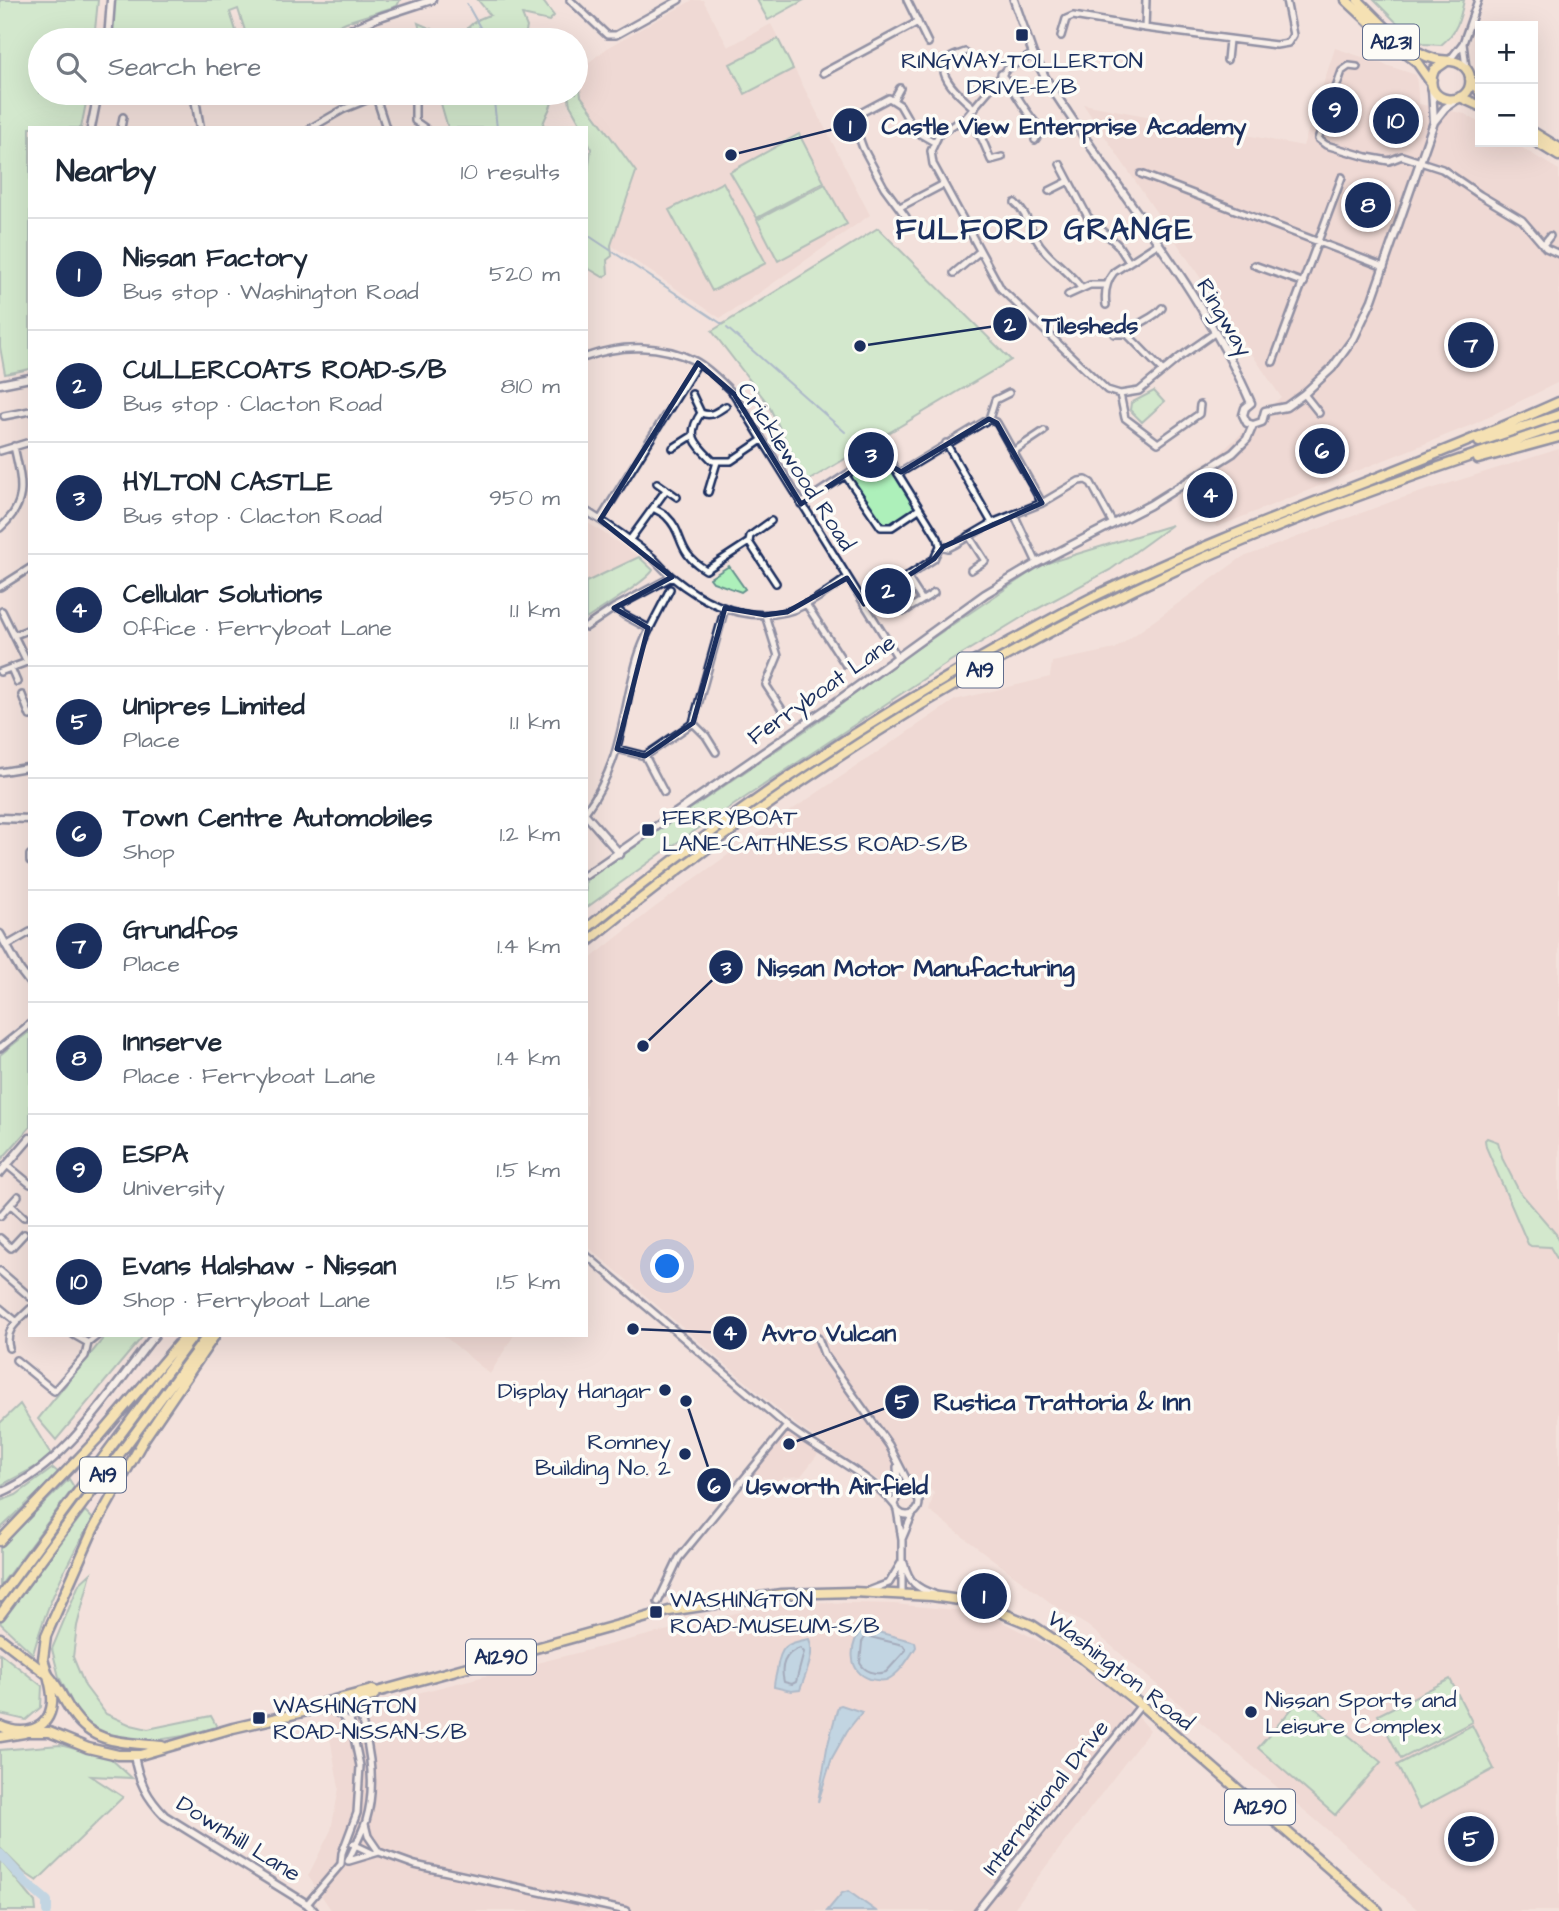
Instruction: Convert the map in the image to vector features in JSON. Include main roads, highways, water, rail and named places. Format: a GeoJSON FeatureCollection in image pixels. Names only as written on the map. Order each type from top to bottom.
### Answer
{"type":"FeatureCollection","features":[{"type":"Feature","properties":{"kind":"main road","name":"A1231"},"geometry":{"type":"LineString","coordinates":[[1358,0],[1411,47],[1425,55],[1448,61]]}},
{"type":"Feature","properties":{"kind":"main road","name":"A1231"},"geometry":{"type":"LineString","coordinates":[[1347,1],[1416,61],[1432,86]]}},
{"type":"Feature","properties":{"kind":"main road"},"geometry":{"type":"LineString","coordinates":[[1470,79],[1469,88],[1460,98],[1452,100],[1442,98],[1432,86],[1433,70],[1448,61],[1467,69],[1475,86]]}},
{"type":"Feature","properties":{"kind":"main road"},"geometry":{"type":"LineString","coordinates":[[1460,98],[1475,104]]}},
{"type":"Feature","properties":{"kind":"main road"},"geometry":{"type":"LineString","coordinates":[[1538,135],[1559,148]]}},
{"type":"Feature","properties":{"kind":"main road"},"geometry":{"type":"LineString","coordinates":[[1538,143],[1559,156]]}},
{"type":"Feature","properties":{"kind":"main road"},"geometry":{"type":"LineString","coordinates":[[1417,463],[1559,402]]}},
{"type":"Feature","properties":{"kind":"main road","name":"A19"},"geometry":{"type":"LineString","coordinates":[[588,927],[692,844],[891,709],[1093,597],[1198,549],[1417,463],[1559,415]]}},
{"type":"Feature","properties":{"kind":"main road","name":"A19"},"geometry":{"type":"LineString","coordinates":[[588,941],[698,853],[778,796],[894,719],[980,670],[1101,606],[1277,527],[1559,426]]}},
{"type":"Feature","properties":{"kind":"main road","name":"A19"},"geometry":{"type":"LineString","coordinates":[[1418,475],[1559,438]]}},
{"type":"Feature","properties":{"kind":"main road"},"geometry":{"type":"LineString","coordinates":[[0,1541],[76,1463],[184,1337]]}},
{"type":"Feature","properties":{"kind":"main road","name":"A19"},"geometry":{"type":"LineString","coordinates":[[0,1597],[193,1337]]}},
{"type":"Feature","properties":{"kind":"main road","name":"A19"},"geometry":{"type":"LineString","coordinates":[[0,1615],[207,1337]]}},
{"type":"Feature","properties":{"kind":"main road"},"geometry":{"type":"LineString","coordinates":[[0,1737],[25,1732],[42,1723],[50,1710],[52,1696],[43,1659],[46,1636],[93,1530],[144,1439],[214,1337]]}},
{"type":"Feature","properties":{"kind":"main road","name":"Washington Road"},"geometry":{"type":"LineString","coordinates":[[313,1709],[317,1705],[373,1696],[377,1692],[669,1611],[781,1594],[860,1592],[946,1597],[985,1606],[1032,1625],[1074,1652],[1141,1705],[1378,1911]]}},
{"type":"Feature","properties":{"kind":"main road","name":"A1290"},"geometry":{"type":"LineString","coordinates":[[0,1638],[48,1675],[77,1720],[96,1735],[116,1743],[165,1746]]}},
{"type":"Feature","properties":{"kind":"main road","name":"Washington Road"},"geometry":{"type":"LineString","coordinates":[[165,1746],[326,1708],[350,1699]]}},
{"type":"Feature","properties":{"kind":"main road","name":"A1290"},"geometry":{"type":"LineString","coordinates":[[0,1726],[25,1732],[49,1732],[88,1748],[118,1755],[151,1753],[165,1746]]}},
{"type":"Feature","properties":{"kind":"water"},"geometry":{"type":"Polygon","coordinates":[[[863,1628],[915,1642],[916,1647],[903,1666],[886,1680],[870,1679],[857,1670],[854,1664],[853,1649],[863,1628]]]}},
{"type":"Feature","properties":{"kind":"water"},"geometry":{"type":"Polygon","coordinates":[[[809,1639],[811,1658],[800,1690],[774,1687],[782,1651],[794,1642],[809,1639]]]}},
{"type":"Feature","properties":{"kind":"water"},"geometry":{"type":"Polygon","coordinates":[[[838,1706],[862,1712],[847,1731],[832,1758],[818,1802],[827,1748],[838,1706]]]}},
{"type":"Feature","properties":{"kind":"water"},"geometry":{"type":"Polygon","coordinates":[[[848,1891],[876,1911],[827,1911],[842,1893],[848,1891]]]}},
{"type":"Feature","properties":{"kind":"waterway"},"geometry":{"type":"LineString","coordinates":[[467,4],[480,28]]}},
{"type":"Feature","properties":{"kind":"waterway"},"geometry":{"type":"LineString","coordinates":[[494,105],[497,126]]}},
{"type":"Feature","properties":{"kind":"waterway"},"geometry":{"type":"LineString","coordinates":[[588,235],[722,324]]}},
{"type":"Feature","properties":{"kind":"waterway"},"geometry":{"type":"LineString","coordinates":[[727,328],[845,432]]}},
{"type":"Feature","properties":{"kind":"waterway"},"geometry":{"type":"LineString","coordinates":[[0,1854],[27,1884],[47,1901],[47,1911]]}},
{"type":"Feature","properties":{"kind":"place","name":"RINGWAY-TOLLERTON DRIVE-E/B"},"geometry":{"type":"Point","coordinates":[1022,35]}},
{"type":"Feature","properties":{"kind":"place","name":"ESPA"},"geometry":{"type":"Point","coordinates":[1335,110]}},
{"type":"Feature","properties":{"kind":"place","name":"Evans Halshaw - Nissan"},"geometry":{"type":"Point","coordinates":[1396,121]}},
{"type":"Feature","properties":{"kind":"place","name":"Castle View Enterprise Academy"},"geometry":{"type":"Point","coordinates":[731,155]}},
{"type":"Feature","properties":{"kind":"place","name":"Innserve"},"geometry":{"type":"Point","coordinates":[1368,205]}},
{"type":"Feature","properties":{"kind":"place","name":"Grundfos"},"geometry":{"type":"Point","coordinates":[1471,345]}},
{"type":"Feature","properties":{"kind":"place","name":"Tilesheds"},"geometry":{"type":"Point","coordinates":[860,346]}},
{"type":"Feature","properties":{"kind":"place","name":"Town Centre Automobiles"},"geometry":{"type":"Point","coordinates":[1322,451]}},
{"type":"Feature","properties":{"kind":"place","name":"HYLTON CASTLE"},"geometry":{"type":"Point","coordinates":[871,455]}},
{"type":"Feature","properties":{"kind":"place","name":"Cellular Solutions"},"geometry":{"type":"Point","coordinates":[1210,495]}},
{"type":"Feature","properties":{"kind":"place","name":"CULLERCOATS ROAD-S/B"},"geometry":{"type":"Point","coordinates":[888,591]}},
{"type":"Feature","properties":{"kind":"place","name":"FERRYBOAT LANE-CAITHNESS ROAD-S/B"},"geometry":{"type":"Point","coordinates":[648,830]}},
{"type":"Feature","properties":{"kind":"place","name":"Nissan Motor Manufacturing"},"geometry":{"type":"Point","coordinates":[643,1046]}},
{"type":"Feature","properties":{"kind":"place","name":"Avro Vulcan"},"geometry":{"type":"Point","coordinates":[633,1329]}},
{"type":"Feature","properties":{"kind":"place","name":"Display Hangar"},"geometry":{"type":"Point","coordinates":[665,1390]}},
{"type":"Feature","properties":{"kind":"place","name":"Usworth Airfield"},"geometry":{"type":"Point","coordinates":[686,1401]}},
{"type":"Feature","properties":{"kind":"place","name":"Rustica Trattoria & Inn"},"geometry":{"type":"Point","coordinates":[789,1444]}},
{"type":"Feature","properties":{"kind":"place","name":"Romney Building No. 2"},"geometry":{"type":"Point","coordinates":[685,1454]}},
{"type":"Feature","properties":{"kind":"place","name":"Nissan Factory"},"geometry":{"type":"Point","coordinates":[984,1596]}},
{"type":"Feature","properties":{"kind":"place","name":"WASHINGTON ROAD-MUSEUM-S/B"},"geometry":{"type":"Point","coordinates":[656,1612]}},
{"type":"Feature","properties":{"kind":"place","name":"Nissan Sports and Leisure Complex"},"geometry":{"type":"Point","coordinates":[1251,1712]}},
{"type":"Feature","properties":{"kind":"place","name":"WASHINGTON ROAD-NISSAN-S/B"},"geometry":{"type":"Point","coordinates":[259,1718]}},
{"type":"Feature","properties":{"kind":"place","name":"Unipres Limited"},"geometry":{"type":"Point","coordinates":[1471,1839]}},
{"type":"Feature","properties":{"kind":"district","name":"FULFORD GRANGE"},"geometry":{"type":"Point","coordinates":[1045,229]}}]}
